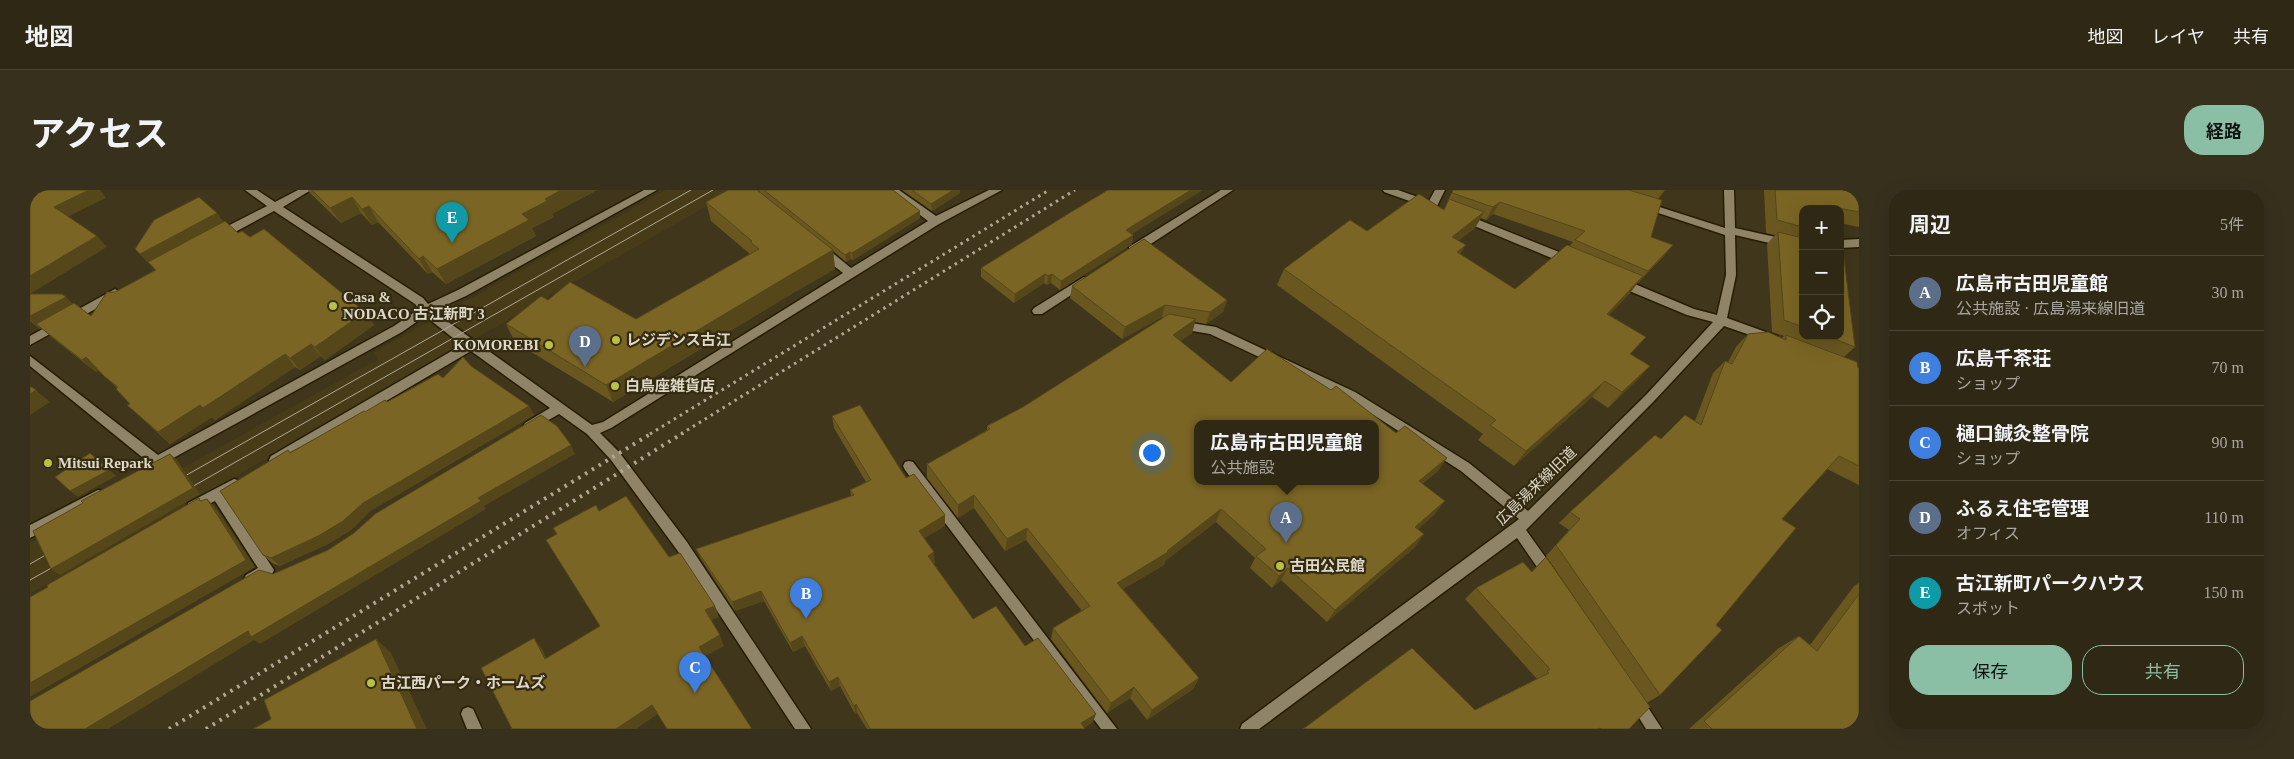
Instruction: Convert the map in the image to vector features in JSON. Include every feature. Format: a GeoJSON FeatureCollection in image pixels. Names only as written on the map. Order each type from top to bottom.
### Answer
{"type":"FeatureCollection","features":[{"type":"Feature","properties":{"kind":"street"},"geometry":{"type":"LineString","coordinates":[[250,190],[420,301],[431,316],[591,431],[615,456],[682,546],[804,729]]}},
{"type":"Feature","properties":{"kind":"street"},"geometry":{"type":"LineString","coordinates":[[207,242],[306,190]]}},
{"type":"Feature","properties":{"kind":"street"},"geometry":{"type":"LineString","coordinates":[[30,360],[153,464],[398,329],[427,309],[462,293],[652,190]]}},
{"type":"Feature","properties":{"kind":"street"},"geometry":{"type":"LineString","coordinates":[[892,190],[935,221]]}},
{"type":"Feature","properties":{"kind":"street"},"geometry":{"type":"LineString","coordinates":[[591,431],[607,425],[935,221],[998,190]]}},
{"type":"Feature","properties":{"kind":"street"},"geometry":{"type":"LineString","coordinates":[[1120,258],[1228,190]]}},
{"type":"Feature","properties":{"kind":"street"},"geometry":{"type":"LineString","coordinates":[[1388,190],[1441,209],[1576,264]]}},
{"type":"Feature","properties":{"kind":"street"},"geometry":{"type":"LineString","coordinates":[[1440,190],[1441,209]]}},
{"type":"Feature","properties":{"kind":"street"},"geometry":{"type":"LineString","coordinates":[[1721,321],[1731,275],[1729,190]]}},
{"type":"Feature","properties":{"kind":"street"},"geometry":{"type":"LineString","coordinates":[[1635,202],[1730,231],[1799,246]]}},
{"type":"Feature","properties":{"kind":"street"},"geometry":{"type":"LineString","coordinates":[[812,243],[850,273]]}},
{"type":"Feature","properties":{"kind":"street"},"geometry":{"type":"LineString","coordinates":[[1844,244],[1859,243]]}},
{"type":"Feature","properties":{"kind":"street"},"geometry":{"type":"LineString","coordinates":[[1038,311],[1096,274]]}},
{"type":"Feature","properties":{"kind":"street"},"geometry":{"type":"LineString","coordinates":[[1612,279],[1691,312],[1788,345]]}},
{"type":"Feature","properties":{"kind":"street"},"geometry":{"type":"LineString","coordinates":[[30,341],[123,289]]}},
{"type":"Feature","properties":{"kind":"street","name":"広島湯来線旧道"},"geometry":{"type":"LineString","coordinates":[[1246,729],[1523,523],[1650,398],[1721,321]]}},
{"type":"Feature","properties":{"kind":"street"},"geometry":{"type":"LineString","coordinates":[[1163,323],[1212,330],[1351,395],[1465,468],[1523,523],[1560,589]]}},
{"type":"Feature","properties":{"kind":"street"},"geometry":{"type":"LineString","coordinates":[[268,464],[471,345]]}},
{"type":"Feature","properties":{"kind":"street"},"geometry":{"type":"LineString","coordinates":[[518,433],[560,408]]}},
{"type":"Feature","properties":{"kind":"street"},"geometry":{"type":"LineString","coordinates":[[909,466],[1110,729]]}},
{"type":"Feature","properties":{"kind":"street"},"geometry":{"type":"LineString","coordinates":[[183,513],[242,479]]}},
{"type":"Feature","properties":{"kind":"street"},"geometry":{"type":"LineString","coordinates":[[30,532],[106,490]]}},
{"type":"Feature","properties":{"kind":"street"},"geometry":{"type":"LineString","coordinates":[[217,494],[267,570],[281,574]]}},
{"type":"Feature","properties":{"kind":"street"},"geometry":{"type":"LineString","coordinates":[[242,585],[267,570]]}},
{"type":"Feature","properties":{"kind":"street"},"geometry":{"type":"LineString","coordinates":[[1629,690],[1655,729]]}},
{"type":"Feature","properties":{"kind":"street"},"geometry":{"type":"LineString","coordinates":[[468,714],[475,729]]}},
{"type":"Feature","properties":{"kind":"shaded area"},"geometry":{"type":"Polygon","coordinates":[[[666,190],[735,190],[30,594],[30,543],[42,536],[46,544],[378,359],[374,352],[666,190]]]}},
{"type":"Feature","properties":{"kind":"building"},"geometry":{"type":"Polygon","coordinates":[[[30,190],[89,190],[54,207],[97,236],[30,276],[30,190]]]}},
{"type":"Feature","properties":{"kind":"building"},"geometry":{"type":"Polygon","coordinates":[[[312,190],[561,190],[545,199],[547,201],[522,214],[529,220],[437,269],[423,256],[419,259],[369,206],[362,209],[352,197],[330,208],[312,190]]]}},
{"type":"Feature","properties":{"kind":"building"},"geometry":{"type":"Polygon","coordinates":[[[728,190],[757,190],[833,250],[606,385],[506,324],[541,296],[548,300],[570,282],[636,319],[759,249],[706,202],[728,190]]]}},
{"type":"Feature","properties":{"kind":"building"},"geometry":{"type":"Polygon","coordinates":[[[764,190],[893,190],[920,211],[852,253],[850,252],[845,255],[764,190]]]}},
{"type":"Feature","properties":{"kind":"building"},"geometry":{"type":"Polygon","coordinates":[[[912,190],[953,190],[931,204],[912,190]]]}},
{"type":"Feature","properties":{"kind":"building"},"geometry":{"type":"Polygon","coordinates":[[[1108,190],[1191,190],[1126,230],[1133,235],[1061,281],[1052,274],[1048,276],[1045,274],[1015,294],[981,268],[1071,212],[1108,190]]]}},
{"type":"Feature","properties":{"kind":"building"},"geometry":{"type":"Polygon","coordinates":[[[1453,190],[1629,190],[1662,200],[1651,237],[1673,245],[1648,271],[1575,240],[1585,231],[1500,202],[1493,207],[1452,193],[1453,190]]]}},
{"type":"Feature","properties":{"kind":"building"},"geometry":{"type":"Polygon","coordinates":[[[1775,190],[1859,190],[1859,212],[1844,209],[1844,205],[1799,205],[1799,226],[1777,220],[1775,190]]]}},
{"type":"Feature","properties":{"kind":"building"},"geometry":{"type":"Polygon","coordinates":[[[1419,194],[1444,210],[1449,199],[1484,212],[1452,237],[1466,245],[1457,252],[1515,289],[1567,245],[1643,276],[1607,314],[1646,337],[1630,354],[1650,366],[1622,392],[1605,381],[1526,451],[1490,425],[1496,420],[1284,269],[1350,220],[1367,231],[1419,194]]]}},
{"type":"Feature","properties":{"kind":"building"},"geometry":{"type":"Polygon","coordinates":[[[199,197],[217,213],[140,254],[135,249],[154,220],[199,197]]]}},
{"type":"Feature","properties":{"kind":"building"},"geometry":{"type":"Polygon","coordinates":[[[225,221],[238,233],[242,231],[250,237],[264,229],[365,312],[315,347],[311,344],[290,358],[285,354],[203,408],[200,405],[158,432],[127,405],[130,404],[116,389],[118,387],[105,377],[86,357],[82,360],[36,324],[74,303],[91,316],[107,292],[115,292],[156,270],[148,262],[225,221]]]}},
{"type":"Feature","properties":{"kind":"building"},"geometry":{"type":"Polygon","coordinates":[[[1778,232],[1799,237],[1799,326],[1784,320],[1778,232]]]}},
{"type":"Feature","properties":{"kind":"building"},"geometry":{"type":"Polygon","coordinates":[[[1144,239],[1227,300],[1210,312],[1165,305],[1125,327],[1072,286],[1144,239]]]}},
{"type":"Feature","properties":{"kind":"building"},"geometry":{"type":"Polygon","coordinates":[[[1844,258],[1855,347],[1837,340],[1844,340],[1844,258]]]}},
{"type":"Feature","properties":{"kind":"building"},"geometry":{"type":"Polygon","coordinates":[[[30,294],[62,294],[66,297],[30,316],[30,294]]]}},
{"type":"Feature","properties":{"kind":"building"},"geometry":{"type":"Polygon","coordinates":[[[1169,314],[1196,319],[1173,335],[1231,382],[1267,349],[1331,390],[1336,386],[1396,433],[1405,426],[1447,458],[1419,481],[1445,501],[1415,527],[1424,534],[1335,610],[1288,568],[1279,576],[1256,556],[1266,549],[1221,509],[1168,552],[1117,583],[1199,678],[1152,710],[1134,687],[1111,703],[1053,628],[1090,606],[1027,528],[1007,539],[974,495],[958,505],[927,464],[990,429],[987,426],[1023,407],[1169,314]]]}},
{"type":"Feature","properties":{"kind":"building"},"geometry":{"type":"Polygon","coordinates":[[[1768,332],[1786,340],[1786,335],[1857,362],[1859,368],[1859,466],[1839,456],[1782,519],[1796,528],[1716,625],[1722,630],[1660,695],[1556,545],[1580,519],[1570,512],[1655,435],[1661,439],[1685,415],[1701,425],[1725,361],[1732,364],[1748,334],[1768,332]]]}},
{"type":"Feature","properties":{"kind":"building"},"geometry":{"type":"Polygon","coordinates":[[[463,357],[471,366],[529,406],[363,503],[343,521],[320,535],[271,558],[263,555],[220,491],[288,450],[290,453],[385,400],[387,402],[438,374],[443,378],[463,357]]]}},
{"type":"Feature","properties":{"kind":"building"},"geometry":{"type":"Polygon","coordinates":[[[30,386],[36,390],[30,394],[30,386]]]}},
{"type":"Feature","properties":{"kind":"building"},"geometry":{"type":"Polygon","coordinates":[[[860,405],[906,478],[914,474],[945,515],[919,531],[934,552],[928,556],[973,619],[996,606],[1025,646],[1038,638],[1096,714],[1081,723],[1085,729],[870,729],[856,704],[854,706],[838,677],[829,682],[802,636],[790,643],[761,591],[732,602],[696,549],[854,495],[850,490],[871,480],[832,416],[860,405]]]}},
{"type":"Feature","properties":{"kind":"building"},"geometry":{"type":"Polygon","coordinates":[[[541,415],[557,426],[571,445],[478,498],[481,501],[251,637],[248,631],[85,729],[30,729],[30,701],[259,570],[273,574],[328,550],[354,533],[375,514],[541,415]]]}},
{"type":"Feature","properties":{"kind":"building"},"geometry":{"type":"Polygon","coordinates":[[[90,453],[109,470],[70,491],[55,477],[90,453]]]}},
{"type":"Feature","properties":{"kind":"building"},"geometry":{"type":"Polygon","coordinates":[[[170,454],[193,488],[51,569],[33,531],[83,503],[81,501],[170,454]]]}},
{"type":"Feature","properties":{"kind":"building"},"geometry":{"type":"Polygon","coordinates":[[[626,496],[669,557],[680,553],[715,606],[705,610],[720,635],[699,647],[752,729],[667,729],[652,705],[616,729],[512,729],[481,668],[534,638],[545,659],[600,626],[546,540],[557,534],[553,528],[596,505],[599,511],[626,496]]]}},
{"type":"Feature","properties":{"kind":"building"},"geometry":{"type":"Polygon","coordinates":[[[199,498],[200,501],[207,499],[246,560],[30,683],[30,597],[48,587],[47,585],[199,498]]]}},
{"type":"Feature","properties":{"kind":"building"},"geometry":{"type":"Polygon","coordinates":[[[1546,557],[1650,707],[1629,729],[1303,729],[1412,648],[1475,710],[1549,673],[1547,671],[1550,669],[1476,588],[1523,562],[1532,572],[1546,557]]]}},
{"type":"Feature","properties":{"kind":"building"},"geometry":{"type":"Polygon","coordinates":[[[1859,594],[1859,729],[1712,729],[1704,721],[1799,636],[1817,651],[1859,594]]]}},
{"type":"Feature","properties":{"kind":"building","name":"古江西パーク・ホームズ"},"geometry":{"type":"Polygon","coordinates":[[[376,639],[417,729],[253,729],[271,719],[264,700],[376,639]]]}},
{"type":"Feature","properties":{"kind":"tram line"},"geometry":{"type":"LineString","coordinates":[[176,481],[691,190]]}},
{"type":"Feature","properties":{"kind":"tram line"},"geometry":{"type":"LineString","coordinates":[[183,492],[713,190]]}},
{"type":"Feature","properties":{"kind":"tram line"},"geometry":{"type":"LineString","coordinates":[[30,564],[56,549]]}},
{"type":"Feature","properties":{"kind":"tram line"},"geometry":{"type":"LineString","coordinates":[[30,580],[64,561]]}},
{"type":"Feature","properties":{"kind":"railway"},"geometry":{"type":"LineString","coordinates":[[650,434],[1049,190]]}},
{"type":"Feature","properties":{"kind":"railway"},"geometry":{"type":"LineString","coordinates":[[681,434],[1075,190]]}},
{"type":"Feature","properties":{"kind":"railway"},"geometry":{"type":"LineString","coordinates":[[169,729],[652,433]]}},
{"type":"Feature","properties":{"kind":"railway"},"geometry":{"type":"LineString","coordinates":[[206,729],[683,433]]}},
{"type":"Feature","properties":{"kind":"place","name":"古江新町パークハウス"},"geometry":{"type":"Point","coordinates":[452,243]}},
{"type":"Feature","properties":{"kind":"place","name":"Casa & NODACO 古江新町 3"},"geometry":{"type":"Point","coordinates":[333,306]}},
{"type":"Feature","properties":{"kind":"place","name":"レジデンス古江"},"geometry":{"type":"Point","coordinates":[616,340]}},
{"type":"Feature","properties":{"kind":"place","name":"KOMOREBI"},"geometry":{"type":"Point","coordinates":[549,345]}},
{"type":"Feature","properties":{"kind":"place","name":"ふるえ住宅管理"},"geometry":{"type":"Point","coordinates":[585,367]}},
{"type":"Feature","properties":{"kind":"place","name":"白鳥座雑貨店"},"geometry":{"type":"Point","coordinates":[615,386]}},
{"type":"Feature","properties":{"kind":"place","name":"Mitsui Repark"},"geometry":{"type":"Point","coordinates":[48,463]}},
{"type":"Feature","properties":{"kind":"place","name":"広島市古田児童館"},"geometry":{"type":"Point","coordinates":[1286,543]}},
{"type":"Feature","properties":{"kind":"place","name":"古田公民館"},"geometry":{"type":"Point","coordinates":[1280,566]}},
{"type":"Feature","properties":{"kind":"place","name":"広島千茶荘"},"geometry":{"type":"Point","coordinates":[806,619]}},
{"type":"Feature","properties":{"kind":"place","name":"古江西パーク・ホームズ"},"geometry":{"type":"Point","coordinates":[371,683]}},
{"type":"Feature","properties":{"kind":"place","name":"樋口鍼灸整骨院"},"geometry":{"type":"Point","coordinates":[695,693]}}]}
